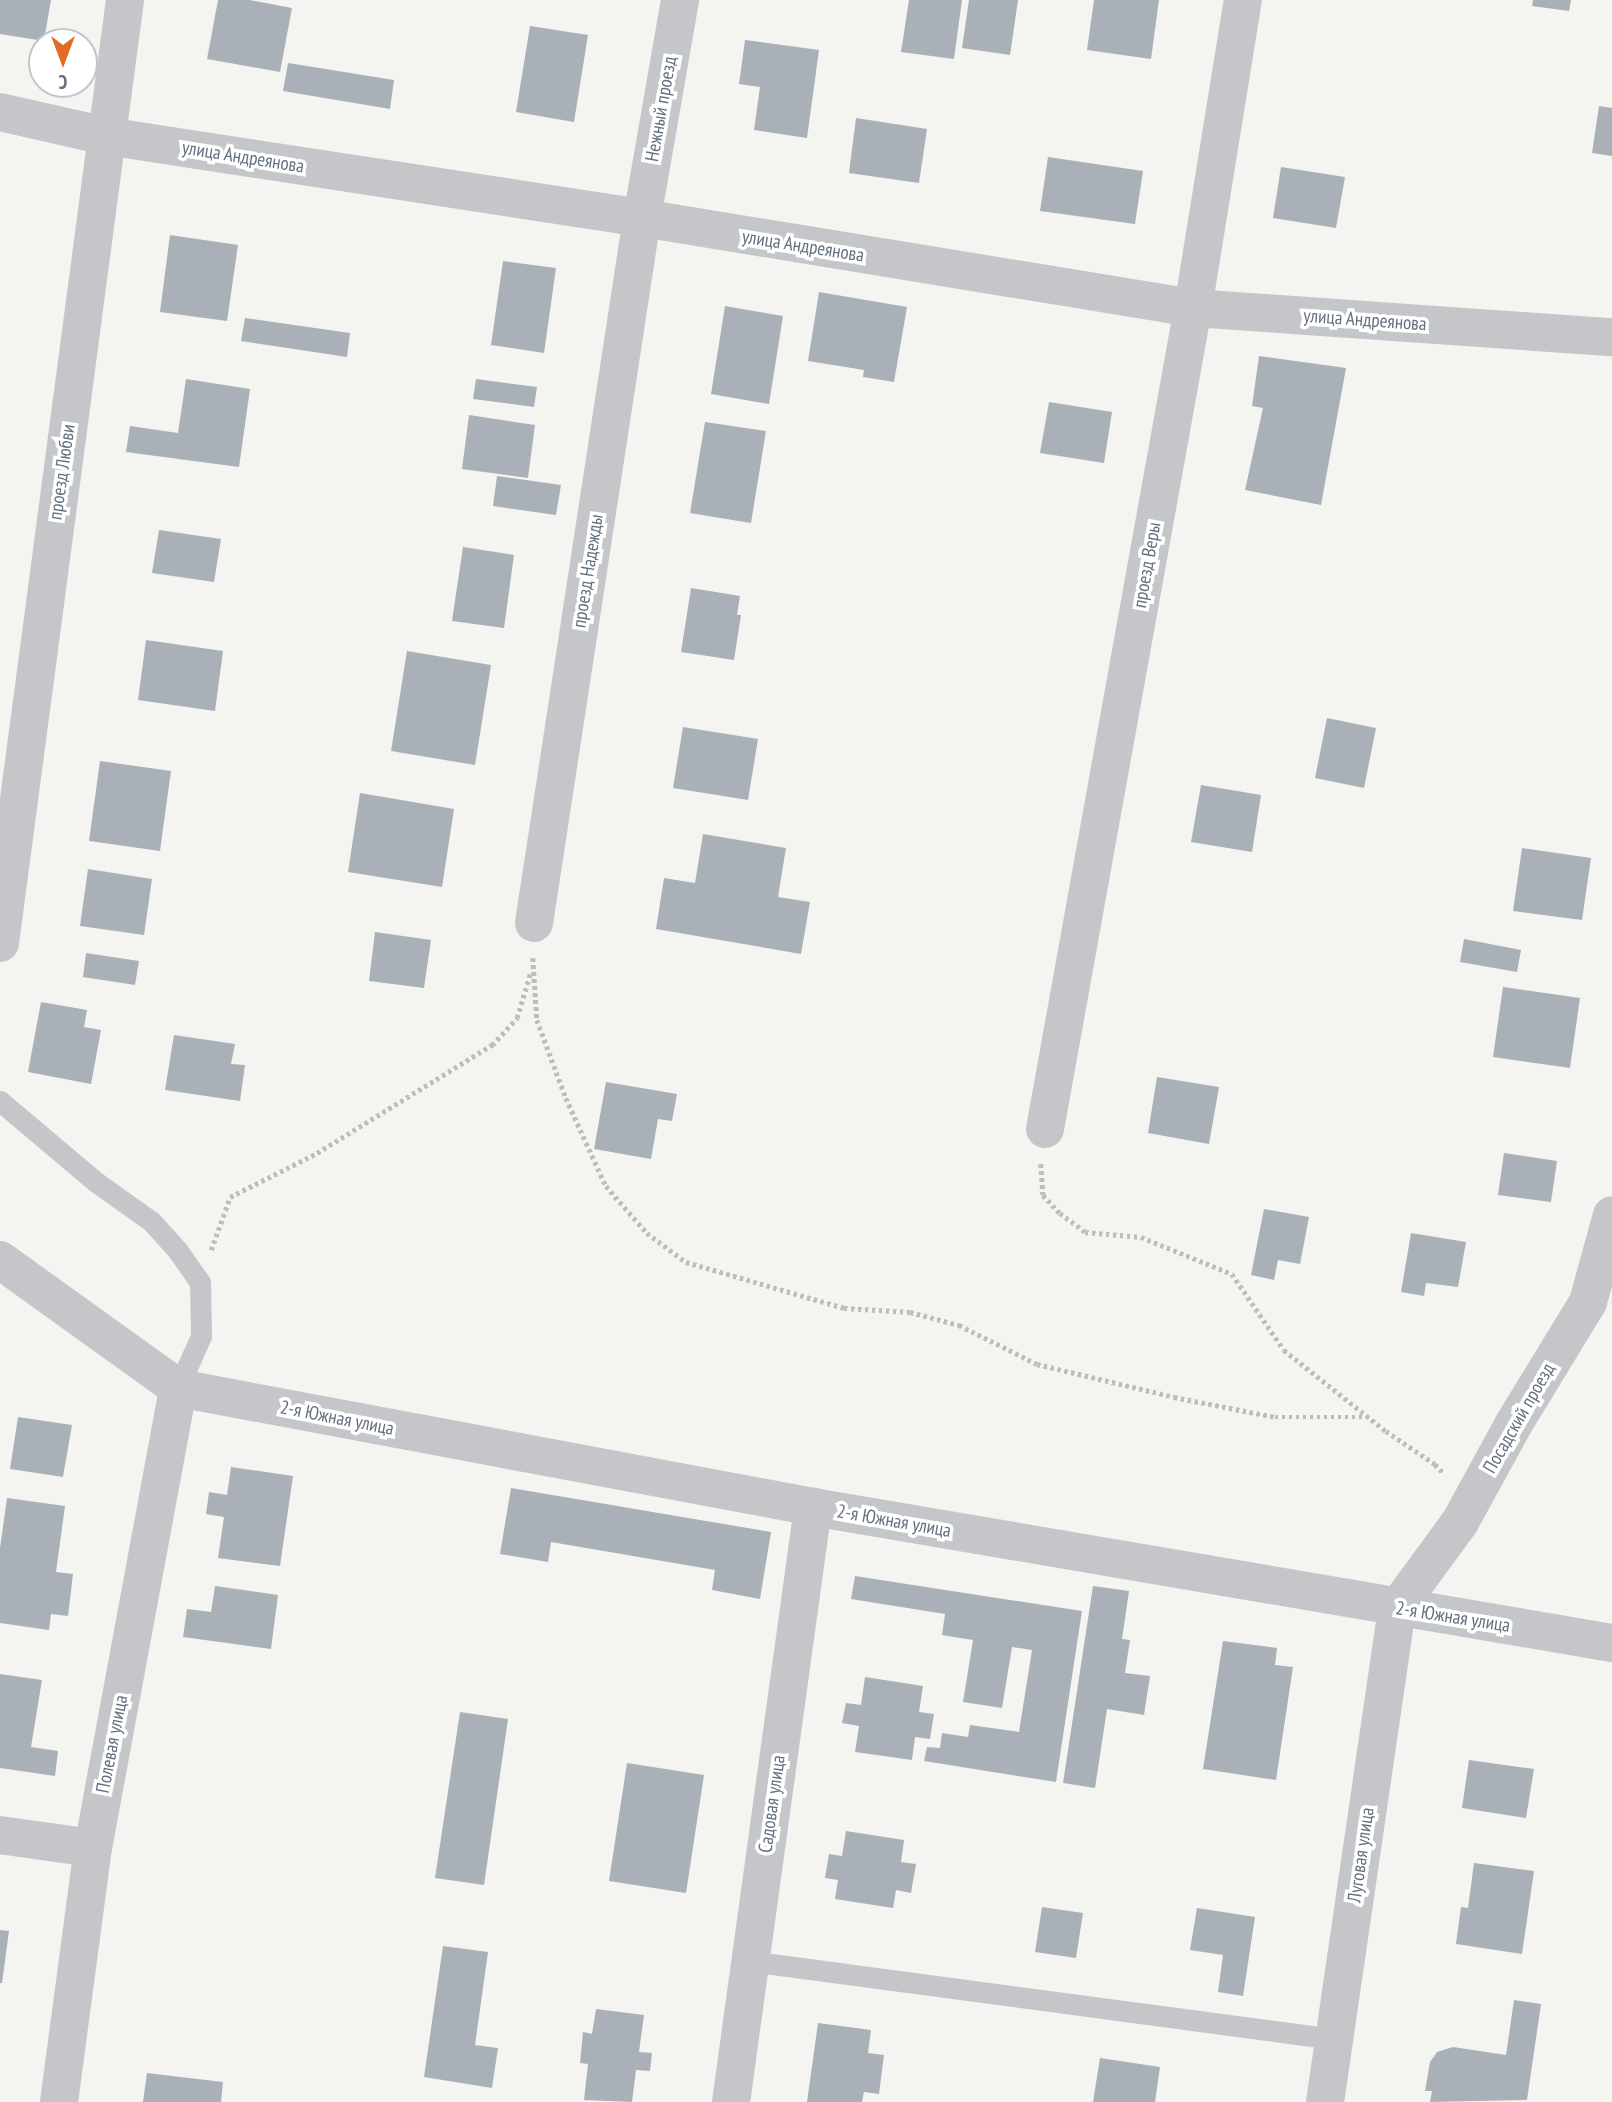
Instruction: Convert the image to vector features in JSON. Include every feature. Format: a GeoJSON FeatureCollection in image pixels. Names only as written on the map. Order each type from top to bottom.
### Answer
{"type":"FeatureCollection","features":[{"type":"Feature","properties":{"kind":"street","name":"проезд Любви"},"geometry":{"type":"LineString","coordinates":[[0,943],[125,0]]}},
{"type":"Feature","properties":{"kind":"street","name":"Нежный проезд"},"geometry":{"type":"LineString","coordinates":[[642,218],[680,0]]}},
{"type":"Feature","properties":{"kind":"street","name":"проезд Веры"},"geometry":{"type":"LineString","coordinates":[[1045,1129],[1193,308],[1243,0]]}},
{"type":"Feature","properties":{"kind":"street","name":"улица Андреянова"},"geometry":{"type":"LineString","coordinates":[[0,112],[106,136],[642,218],[1193,308],[1612,337]]}},
{"type":"Feature","properties":{"kind":"street","name":"проезд Надежды"},"geometry":{"type":"LineString","coordinates":[[534,923],[642,218]]}},
{"type":"Feature","properties":{"kind":"street","name":"Посадский проезд"},"geometry":{"type":"LineString","coordinates":[[1397,1608],[1463,1517],[1513,1425],[1588,1303],[1612,1215]]}},
{"type":"Feature","properties":{"kind":"street"},"geometry":{"type":"LineString","coordinates":[[0,1260],[178,1388]]}},
{"type":"Feature","properties":{"kind":"street","name":"2-я Южная улица"},"geometry":{"type":"LineString","coordinates":[[178,1388],[813,1507],[1612,1643]]}},
{"type":"Feature","properties":{"kind":"street","name":"Полевая улица"},"geometry":{"type":"LineString","coordinates":[[59,2102],[93,1848],[178,1388]]}},
{"type":"Feature","properties":{"kind":"street","name":"Садовая улица"},"geometry":{"type":"LineString","coordinates":[[731,2102],[813,1507]]}},
{"type":"Feature","properties":{"kind":"street","name":"Луговая улица"},"geometry":{"type":"LineString","coordinates":[[1325,2102],[1397,1608]]}},
{"type":"Feature","properties":{"kind":"street"},"geometry":{"type":"LineString","coordinates":[[0,1835],[93,1848]]}},
{"type":"Feature","properties":{"kind":"lane"},"geometry":{"type":"LineString","coordinates":[[0,1101],[96,1182],[152,1222],[178,1251],[200,1282],[201,1336],[178,1388]]}},
{"type":"Feature","properties":{"kind":"lane"},"geometry":{"type":"LineString","coordinates":[[750,1961],[1334,2039]]}},
{"type":"Feature","properties":{"kind":"path"},"geometry":{"type":"LineString","coordinates":[[534,923],[533,962],[537,1020],[566,1098],[606,1186],[647,1233],[686,1262],[844,1308],[910,1312],[959,1325],[1037,1364],[1174,1397],[1275,1417],[1369,1417]]}},
{"type":"Feature","properties":{"kind":"path"},"geometry":{"type":"LineString","coordinates":[[200,1282],[230,1197],[317,1153],[492,1045],[517,1018],[533,962]]}},
{"type":"Feature","properties":{"kind":"path"},"geometry":{"type":"LineString","coordinates":[[1045,1129],[1041,1164],[1043,1195],[1060,1213],[1085,1232],[1141,1237],[1232,1274],[1284,1350],[1369,1417],[1435,1464],[1445,1475],[1463,1517]]}},
{"type":"Feature","properties":{"kind":"building"},"geometry":{"type":"Polygon","coordinates":[[[0,0],[51,0],[46,28],[28,28],[28,38],[0,34],[0,0]]]}},
{"type":"Feature","properties":{"kind":"building"},"geometry":{"type":"Polygon","coordinates":[[[218,0],[250,0],[292,8],[280,72],[207,59],[218,0]]]}},
{"type":"Feature","properties":{"kind":"building"},"geometry":{"type":"Polygon","coordinates":[[[909,0],[962,0],[954,59],[901,52],[909,0]]]}},
{"type":"Feature","properties":{"kind":"building"},"geometry":{"type":"Polygon","coordinates":[[[969,0],[1018,0],[1010,55],[962,48],[969,0]]]}},
{"type":"Feature","properties":{"kind":"building"},"geometry":{"type":"Polygon","coordinates":[[[1094,0],[1159,0],[1151,59],[1087,50],[1094,0]]]}},
{"type":"Feature","properties":{"kind":"building"},"geometry":{"type":"Polygon","coordinates":[[[1533,0],[1571,0],[1569,11],[1532,6],[1533,0]]]}},
{"type":"Feature","properties":{"kind":"building"},"geometry":{"type":"Polygon","coordinates":[[[530,26],[588,35],[574,122],[516,112],[530,26]]]}},
{"type":"Feature","properties":{"kind":"building"},"geometry":{"type":"Polygon","coordinates":[[[745,40],[819,50],[807,138],[754,130],[760,87],[739,84],[745,40]]]}},
{"type":"Feature","properties":{"kind":"building"},"geometry":{"type":"Polygon","coordinates":[[[288,63],[394,80],[390,109],[283,91],[288,63]]]}},
{"type":"Feature","properties":{"kind":"building"},"geometry":{"type":"Polygon","coordinates":[[[1599,106],[1612,108],[1612,156],[1592,153],[1599,106]]]}},
{"type":"Feature","properties":{"kind":"building"},"geometry":{"type":"Polygon","coordinates":[[[856,118],[927,129],[919,183],[849,173],[856,118]]]}},
{"type":"Feature","properties":{"kind":"building"},"geometry":{"type":"Polygon","coordinates":[[[1048,157],[1143,171],[1135,224],[1040,211],[1048,157]]]}},
{"type":"Feature","properties":{"kind":"building"},"geometry":{"type":"Polygon","coordinates":[[[1281,167],[1345,177],[1336,228],[1273,218],[1281,167]]]}},
{"type":"Feature","properties":{"kind":"building"},"geometry":{"type":"Polygon","coordinates":[[[170,235],[238,245],[227,321],[160,312],[170,235]]]}},
{"type":"Feature","properties":{"kind":"building"},"geometry":{"type":"Polygon","coordinates":[[[503,261],[556,268],[544,353],[491,345],[503,261]]]}},
{"type":"Feature","properties":{"kind":"building"},"geometry":{"type":"Polygon","coordinates":[[[819,292],[907,307],[894,382],[863,377],[864,370],[808,361],[819,292]]]}},
{"type":"Feature","properties":{"kind":"building"},"geometry":{"type":"Polygon","coordinates":[[[725,306],[783,316],[769,404],[711,394],[725,306]]]}},
{"type":"Feature","properties":{"kind":"building"},"geometry":{"type":"Polygon","coordinates":[[[245,318],[350,333],[347,357],[241,341],[245,318]]]}},
{"type":"Feature","properties":{"kind":"building"},"geometry":{"type":"Polygon","coordinates":[[[1259,356],[1346,368],[1321,505],[1245,490],[1263,408],[1252,406],[1259,356]]]}},
{"type":"Feature","properties":{"kind":"building"},"geometry":{"type":"Polygon","coordinates":[[[186,379],[250,389],[239,467],[126,452],[130,426],[178,433],[186,379]]]}},
{"type":"Feature","properties":{"kind":"building"},"geometry":{"type":"Polygon","coordinates":[[[476,379],[537,387],[534,407],[473,399],[476,379]]]}},
{"type":"Feature","properties":{"kind":"building"},"geometry":{"type":"Polygon","coordinates":[[[1049,402],[1112,412],[1104,463],[1040,453],[1049,402]]]}},
{"type":"Feature","properties":{"kind":"building"},"geometry":{"type":"Polygon","coordinates":[[[469,415],[535,425],[528,478],[462,469],[469,415]]]}},
{"type":"Feature","properties":{"kind":"building"},"geometry":{"type":"Polygon","coordinates":[[[705,422],[766,431],[751,523],[690,513],[705,422]]]}},
{"type":"Feature","properties":{"kind":"building"},"geometry":{"type":"Polygon","coordinates":[[[497,476],[561,485],[556,515],[493,506],[497,476]]]}},
{"type":"Feature","properties":{"kind":"building"},"geometry":{"type":"Polygon","coordinates":[[[159,530],[221,539],[214,582],[152,573],[159,530]]]}},
{"type":"Feature","properties":{"kind":"building"},"geometry":{"type":"Polygon","coordinates":[[[463,547],[514,555],[504,628],[452,621],[463,547]]]}},
{"type":"Feature","properties":{"kind":"building"},"geometry":{"type":"Polygon","coordinates":[[[691,588],[740,596],[737,615],[741,615],[734,660],[681,652],[691,588]]]}},
{"type":"Feature","properties":{"kind":"building"},"geometry":{"type":"Polygon","coordinates":[[[146,640],[223,651],[215,711],[138,700],[146,640]]]}},
{"type":"Feature","properties":{"kind":"building"},"geometry":{"type":"Polygon","coordinates":[[[407,651],[491,665],[475,765],[391,751],[407,651]]]}},
{"type":"Feature","properties":{"kind":"building"},"geometry":{"type":"Polygon","coordinates":[[[1327,718],[1376,728],[1364,788],[1315,778],[1327,718]]]}},
{"type":"Feature","properties":{"kind":"building"},"geometry":{"type":"Polygon","coordinates":[[[683,727],[758,739],[748,800],[673,788],[683,727]]]}},
{"type":"Feature","properties":{"kind":"building"},"geometry":{"type":"Polygon","coordinates":[[[100,761],[171,771],[160,851],[89,841],[100,761]]]}},
{"type":"Feature","properties":{"kind":"building"},"geometry":{"type":"Polygon","coordinates":[[[1201,785],[1261,795],[1252,852],[1191,842],[1201,785]]]}},
{"type":"Feature","properties":{"kind":"building"},"geometry":{"type":"Polygon","coordinates":[[[360,793],[454,809],[442,887],[348,872],[360,793]]]}},
{"type":"Feature","properties":{"kind":"building"},"geometry":{"type":"Polygon","coordinates":[[[703,834],[786,848],[778,897],[810,902],[801,954],[656,929],[664,878],[695,883],[703,834]]]}},
{"type":"Feature","properties":{"kind":"building"},"geometry":{"type":"Polygon","coordinates":[[[1522,848],[1591,858],[1582,920],[1513,911],[1522,848]]]}},
{"type":"Feature","properties":{"kind":"building"},"geometry":{"type":"Polygon","coordinates":[[[88,869],[152,879],[144,935],[80,926],[88,869]]]}},
{"type":"Feature","properties":{"kind":"building"},"geometry":{"type":"Polygon","coordinates":[[[375,932],[431,940],[424,988],[369,981],[375,932]]]}},
{"type":"Feature","properties":{"kind":"building"},"geometry":{"type":"Polygon","coordinates":[[[1464,939],[1521,950],[1517,972],[1460,962],[1464,939]]]}},
{"type":"Feature","properties":{"kind":"building"},"geometry":{"type":"Polygon","coordinates":[[[86,953],[139,961],[135,985],[83,977],[86,953]]]}},
{"type":"Feature","properties":{"kind":"building"},"geometry":{"type":"Polygon","coordinates":[[[1503,987],[1580,998],[1570,1068],[1493,1057],[1503,987]]]}},
{"type":"Feature","properties":{"kind":"building"},"geometry":{"type":"Polygon","coordinates":[[[41,1002],[87,1010],[84,1027],[101,1030],[91,1084],[28,1072],[41,1002]]]}},
{"type":"Feature","properties":{"kind":"building"},"geometry":{"type":"Polygon","coordinates":[[[174,1035],[235,1044],[231,1064],[245,1065],[240,1101],[165,1090],[174,1035]]]}},
{"type":"Feature","properties":{"kind":"building"},"geometry":{"type":"Polygon","coordinates":[[[1157,1077],[1219,1087],[1209,1144],[1148,1133],[1157,1077]]]}},
{"type":"Feature","properties":{"kind":"building"},"geometry":{"type":"Polygon","coordinates":[[[606,1082],[677,1094],[672,1121],[658,1119],[651,1159],[594,1149],[606,1082]]]}},
{"type":"Feature","properties":{"kind":"building"},"geometry":{"type":"Polygon","coordinates":[[[1504,1153],[1557,1161],[1551,1202],[1498,1195],[1504,1153]]]}},
{"type":"Feature","properties":{"kind":"building"},"geometry":{"type":"Polygon","coordinates":[[[1264,1209],[1309,1217],[1300,1264],[1278,1260],[1274,1280],[1251,1275],[1264,1209]]]}},
{"type":"Feature","properties":{"kind":"building"},"geometry":{"type":"Polygon","coordinates":[[[1411,1233],[1466,1242],[1458,1287],[1426,1283],[1424,1296],[1401,1292],[1411,1233]]]}},
{"type":"Feature","properties":{"kind":"building"},"geometry":{"type":"Polygon","coordinates":[[[18,1417],[72,1425],[63,1477],[10,1469],[18,1417]]]}},
{"type":"Feature","properties":{"kind":"building"},"geometry":{"type":"Polygon","coordinates":[[[231,1467],[293,1476],[280,1566],[218,1558],[224,1517],[206,1514],[209,1492],[227,1495],[231,1467]]]}},
{"type":"Feature","properties":{"kind":"building"},"geometry":{"type":"Polygon","coordinates":[[[511,1488],[771,1532],[760,1599],[712,1590],[715,1570],[551,1542],[548,1562],[500,1554],[511,1488]]]}},
{"type":"Feature","properties":{"kind":"building"},"geometry":{"type":"Polygon","coordinates":[[[7,1498],[65,1506],[56,1572],[73,1574],[68,1616],[51,1614],[49,1630],[0,1623],[0,1548],[7,1498]]]}},
{"type":"Feature","properties":{"kind":"building"},"geometry":{"type":"Polygon","coordinates":[[[855,1576],[1082,1611],[1056,1782],[924,1761],[927,1747],[940,1748],[942,1733],[968,1737],[970,1725],[1019,1732],[1032,1650],[1012,1647],[1002,1708],[963,1702],[973,1640],[942,1635],[945,1614],[851,1599],[855,1576]]]}},
{"type":"Feature","properties":{"kind":"building"},"geometry":{"type":"Polygon","coordinates":[[[215,1586],[278,1595],[271,1649],[183,1637],[187,1609],[211,1612],[215,1586]]]}},
{"type":"Feature","properties":{"kind":"building"},"geometry":{"type":"Polygon","coordinates":[[[1093,1586],[1129,1591],[1122,1639],[1130,1640],[1125,1673],[1150,1676],[1144,1715],[1107,1709],[1095,1788],[1063,1783],[1093,1586]]]}},
{"type":"Feature","properties":{"kind":"building"},"geometry":{"type":"Polygon","coordinates":[[[1223,1641],[1277,1648],[1275,1665],[1293,1667],[1276,1780],[1203,1769],[1223,1641]]]}},
{"type":"Feature","properties":{"kind":"building"},"geometry":{"type":"Polygon","coordinates":[[[0,1674],[42,1680],[31,1747],[58,1751],[55,1776],[0,1768],[0,1674]]]}},
{"type":"Feature","properties":{"kind":"building"},"geometry":{"type":"Polygon","coordinates":[[[865,1677],[923,1686],[919,1712],[934,1714],[930,1739],[915,1737],[912,1760],[855,1752],[859,1726],[842,1723],[846,1703],[861,1705],[865,1677]]]}},
{"type":"Feature","properties":{"kind":"building"},"geometry":{"type":"Polygon","coordinates":[[[460,1712],[508,1719],[484,1885],[435,1878],[460,1712]]]}},
{"type":"Feature","properties":{"kind":"building"},"geometry":{"type":"Polygon","coordinates":[[[1469,1760],[1534,1769],[1526,1818],[1462,1808],[1469,1760]]]}},
{"type":"Feature","properties":{"kind":"building"},"geometry":{"type":"Polygon","coordinates":[[[627,1763],[704,1775],[686,1893],[609,1881],[627,1763]]]}},
{"type":"Feature","properties":{"kind":"building"},"geometry":{"type":"Polygon","coordinates":[[[846,1831],[904,1840],[901,1862],[916,1864],[911,1893],[896,1890],[893,1908],[835,1899],[838,1880],[825,1878],[829,1854],[842,1856],[846,1831]]]}},
{"type":"Feature","properties":{"kind":"building"},"geometry":{"type":"Polygon","coordinates":[[[1474,1863],[1534,1871],[1522,1954],[1456,1944],[1461,1907],[1468,1908],[1474,1863]]]}},
{"type":"Feature","properties":{"kind":"building"},"geometry":{"type":"Polygon","coordinates":[[[1042,1907],[1083,1913],[1076,1958],[1035,1952],[1042,1907]]]}},
{"type":"Feature","properties":{"kind":"building"},"geometry":{"type":"Polygon","coordinates":[[[1197,1908],[1255,1917],[1243,1996],[1218,1992],[1223,1955],[1190,1950],[1197,1908]]]}},
{"type":"Feature","properties":{"kind":"building"},"geometry":{"type":"Polygon","coordinates":[[[0,1930],[9,1931],[2,1983],[0,1983],[0,1930]]]}},
{"type":"Feature","properties":{"kind":"building"},"geometry":{"type":"Polygon","coordinates":[[[443,1946],[488,1952],[475,2045],[498,2048],[492,2088],[424,2077],[443,1946]]]}},
{"type":"Feature","properties":{"kind":"building"},"geometry":{"type":"Polygon","coordinates":[[[1514,2000],[1541,2004],[1527,2100],[1430,2102],[1432,2091],[1425,2091],[1430,2062],[1437,2052],[1453,2047],[1506,2055],[1514,2000]]]}},
{"type":"Feature","properties":{"kind":"building"},"geometry":{"type":"Polygon","coordinates":[[[596,2009],[644,2015],[639,2052],[652,2053],[650,2071],[636,2070],[632,2102],[584,2100],[588,2064],[580,2063],[583,2032],[592,2034],[596,2009]]]}},
{"type":"Feature","properties":{"kind":"building"},"geometry":{"type":"Polygon","coordinates":[[[818,2023],[871,2030],[868,2053],[884,2055],[879,2094],[864,2092],[862,2102],[807,2102],[818,2023]]]}},
{"type":"Feature","properties":{"kind":"building"},"geometry":{"type":"Polygon","coordinates":[[[1100,2058],[1160,2067],[1155,2102],[1093,2102],[1100,2058]]]}},
{"type":"Feature","properties":{"kind":"building"},"geometry":{"type":"Polygon","coordinates":[[[147,2073],[223,2082],[221,2102],[143,2102],[147,2073]]]}}]}
